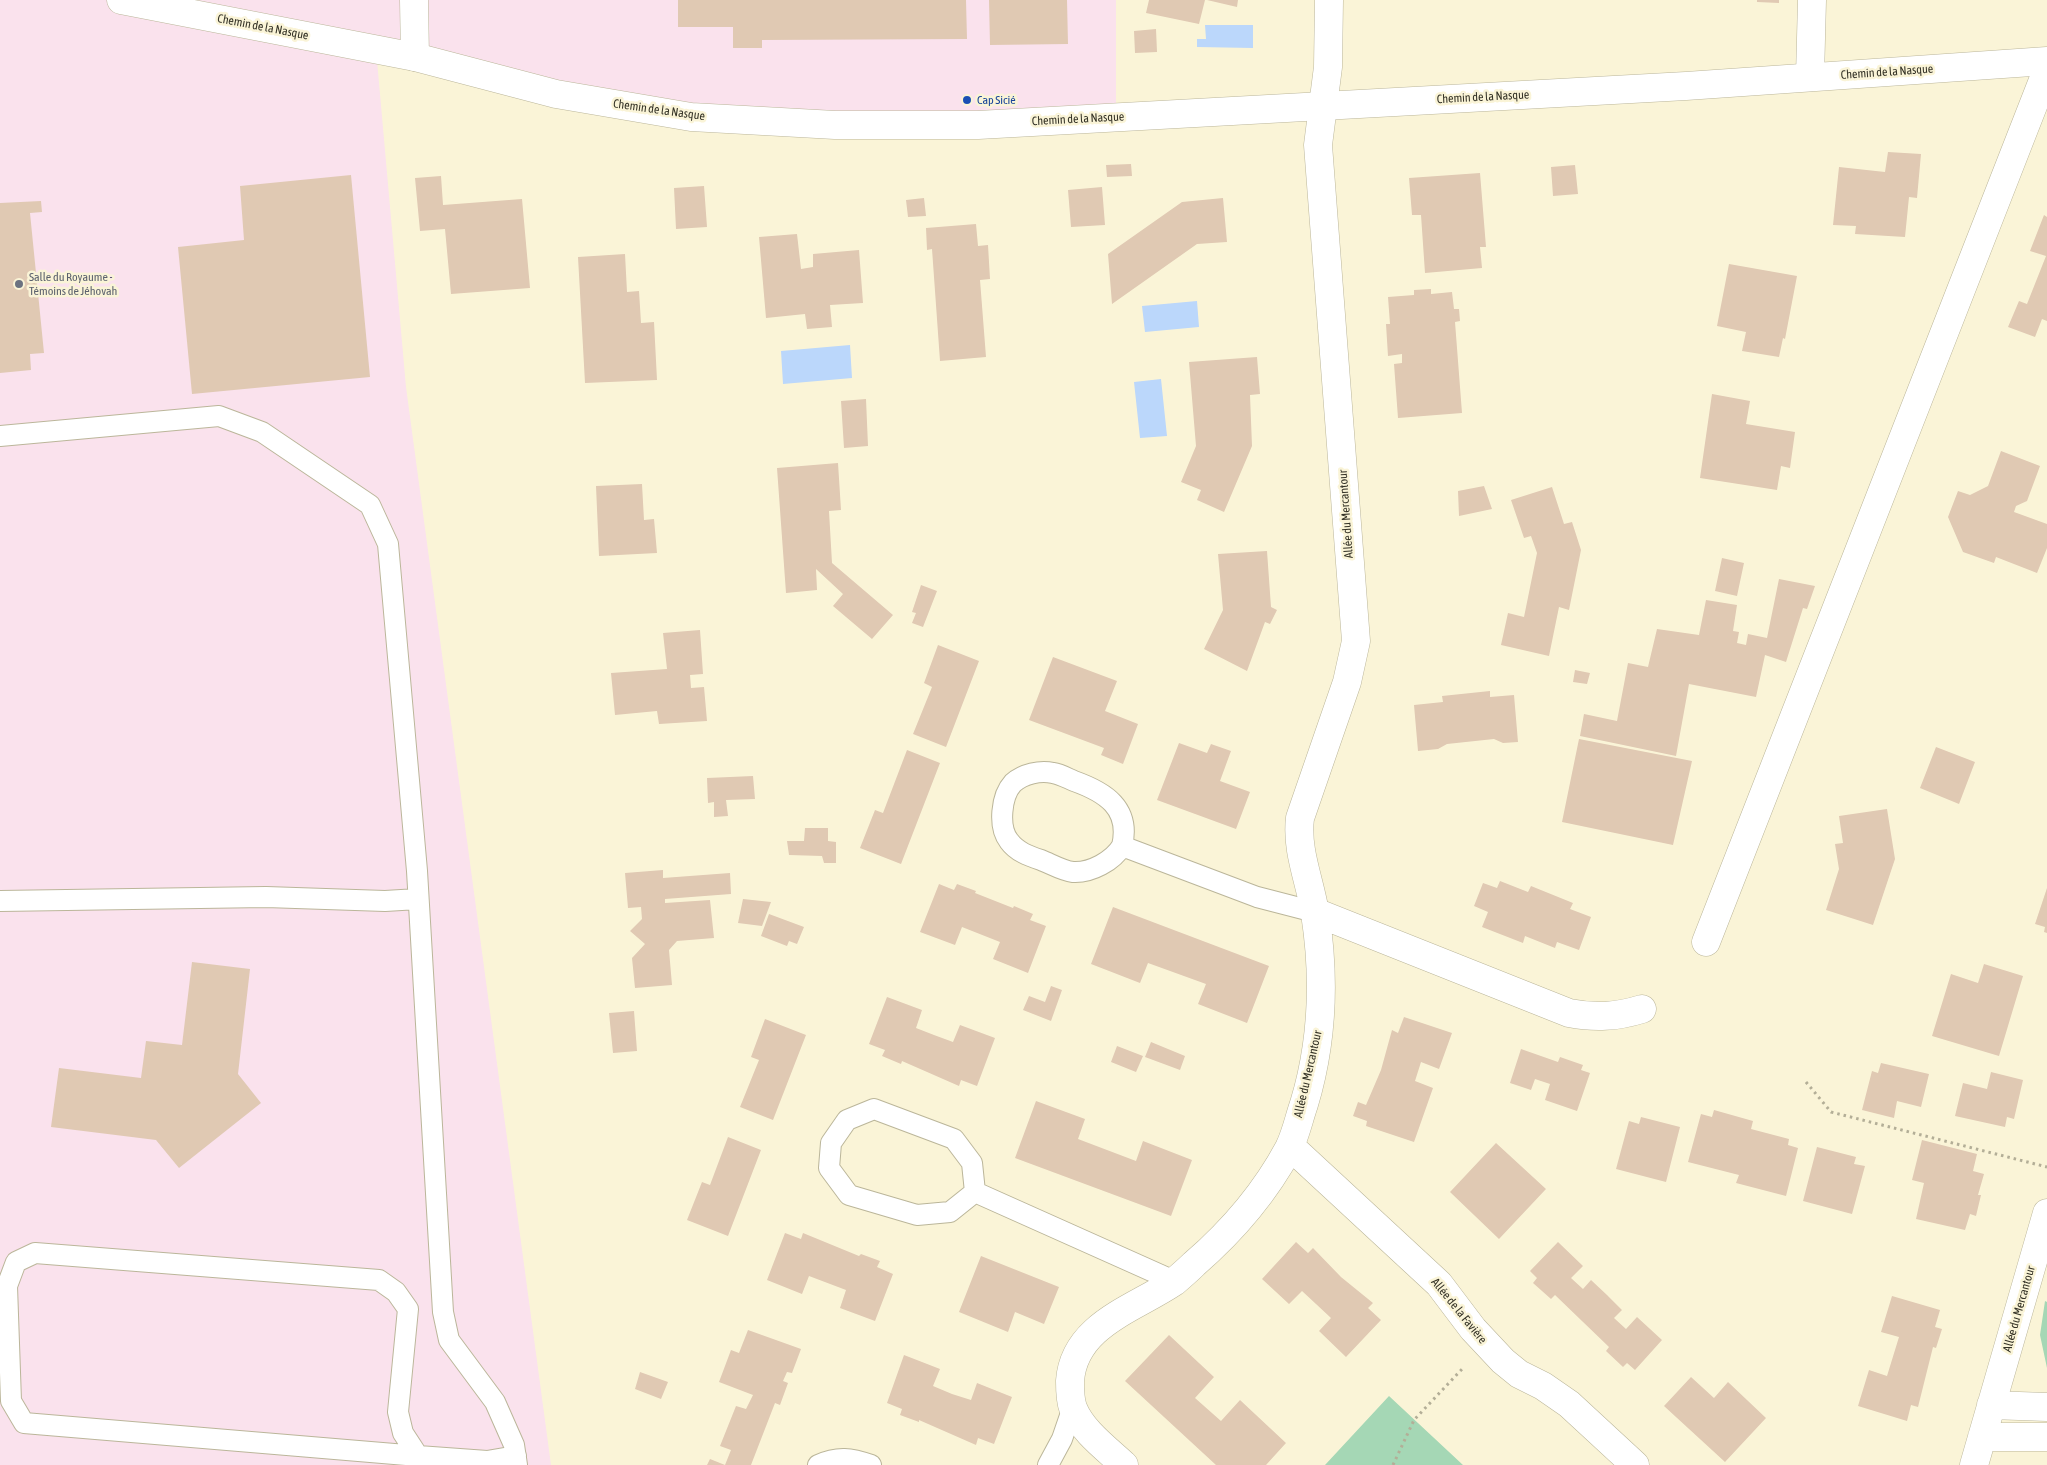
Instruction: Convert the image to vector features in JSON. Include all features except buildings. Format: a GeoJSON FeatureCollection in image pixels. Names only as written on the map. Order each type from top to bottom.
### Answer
{"type":"FeatureCollection","features":[{"type":"Feature","properties":{"kind":"street","name":"Chemin de la Nasque"},"geometry":{"type":"LineString","coordinates":[[121,0],[415,57],[556,94],[691,117],[835,125],[978,125],[1810,77],[2047,61]]}},
{"type":"Feature","properties":{"kind":"street"},"geometry":{"type":"LineString","coordinates":[[414,0],[415,57]]}},
{"type":"Feature","properties":{"kind":"street","name":"Allée du Mercantour"},"geometry":{"type":"LineString","coordinates":[[1072,1407],[1070,1389],[1073,1364],[1088,1337],[1119,1313],[1174,1281],[1196,1262],[1247,1209],[1272,1178],[1290,1146],[1305,1101],[1321,1011],[1322,973],[1314,912],[1298,836],[1300,818],[1347,682],[1356,641],[1318,145],[1328,67],[1329,0]]}},
{"type":"Feature","properties":{"kind":"street"},"geometry":{"type":"LineString","coordinates":[[1810,77],[1812,0]]}},
{"type":"Feature","properties":{"kind":"street"},"geometry":{"type":"LineString","coordinates":[[1706,942],[2047,70]]}},
{"type":"Feature","properties":{"kind":"street"},"geometry":{"type":"LineString","coordinates":[[1314,912],[1568,1014],[1594,1018],[1622,1016],[1642,1009]]}},
{"type":"Feature","properties":{"kind":"street","name":"Allée de la Favière"},"geometry":{"type":"LineString","coordinates":[[1290,1146],[1439,1284],[1486,1344],[1519,1374],[1543,1386],[1569,1404],[1635,1465]]}},
{"type":"Feature","properties":{"kind":"street","name":"Allée du Mercantour"},"geometry":{"type":"LineString","coordinates":[[1974,1465],[2047,1213]]}},
{"type":"Feature","properties":{"kind":"street"},"geometry":{"type":"LineString","coordinates":[[1991,1405],[2047,1407]]}},
{"type":"Feature","properties":{"kind":"street"},"geometry":{"type":"LineString","coordinates":[[1072,1407],[1097,1440],[1124,1465]]}},
{"type":"Feature","properties":{"kind":"street"},"geometry":{"type":"LineString","coordinates":[[1982,1437],[2047,1437]]}},
{"type":"Feature","properties":{"kind":"lane"},"geometry":{"type":"LineString","coordinates":[[0,436],[219,416],[262,432],[370,505],[388,544],[418,899],[443,1312],[449,1340],[495,1402],[514,1445],[517,1461],[487,1461],[418,1456],[24,1423],[11,1402],[7,1286],[16,1262],[35,1253],[379,1280],[396,1292],[408,1309],[398,1412],[403,1433],[418,1456]]}},
{"type":"Feature","properties":{"kind":"lane"},"geometry":{"type":"LineString","coordinates":[[1039,772],[1053,773],[1104,793],[1115,805],[1123,821],[1125,833],[1122,846],[1118,852],[1102,864],[1080,872],[1071,872],[1024,854],[1007,840],[1004,829],[1002,815],[1008,793],[1014,783],[1025,776],[1039,772]]}},
{"type":"Feature","properties":{"kind":"lane"},"geometry":{"type":"LineString","coordinates":[[1122,846],[1256,897],[1314,912]]}},
{"type":"Feature","properties":{"kind":"lane"},"geometry":{"type":"LineString","coordinates":[[0,901],[266,897],[385,901],[418,899]]}},
{"type":"Feature","properties":{"kind":"lane"},"geometry":{"type":"LineString","coordinates":[[874,1109],[927,1127],[954,1139],[972,1163],[975,1192],[950,1212],[917,1215],[849,1195],[829,1168],[831,1143],[847,1120],[874,1109]]}},
{"type":"Feature","properties":{"kind":"lane"},"geometry":{"type":"LineString","coordinates":[[975,1192],[1174,1281]]}},
{"type":"Feature","properties":{"kind":"lane","name":"Allée du Mercantour"},"geometry":{"type":"LineString","coordinates":[[1048,1465],[1062,1439],[1072,1407]]}},
{"type":"Feature","properties":{"kind":"lane"},"geometry":{"type":"LineString","coordinates":[[818,1465],[842,1458],[852,1458],[871,1465]]}},
{"type":"Feature","properties":{"kind":"path"},"geometry":{"type":"LineString","coordinates":[[1806,1082],[1831,1112],[2047,1167]]}},
{"type":"Feature","properties":{"kind":"path"},"geometry":{"type":"LineString","coordinates":[[1392,1465],[1414,1420],[1486,1344]]}},
{"type":"Feature","properties":{"kind":"shaded area"},"geometry":{"type":"Polygon","coordinates":[[[0,0],[1116,0],[1116,117],[691,117],[376,49],[406,387],[551,1465],[0,1465],[0,0]]]}},
{"type":"Feature","properties":{"kind":"green space"},"geometry":{"type":"Polygon","coordinates":[[[2045,1301],[2047,1302],[2047,1368],[2040,1335],[2045,1301]]]}},
{"type":"Feature","properties":{"kind":"green space"},"geometry":{"type":"Polygon","coordinates":[[[1389,1396],[1463,1465],[1325,1465],[1389,1396]]]}},
{"type":"Feature","properties":{"kind":"water"},"geometry":{"type":"Polygon","coordinates":[[[1205,25],[1253,25],[1253,48],[1197,47],[1197,39],[1206,39],[1205,25]]]}},
{"type":"Feature","properties":{"kind":"water"},"geometry":{"type":"Polygon","coordinates":[[[1197,301],[1199,327],[1145,332],[1142,306],[1197,301]]]}},
{"type":"Feature","properties":{"kind":"water"},"geometry":{"type":"Polygon","coordinates":[[[850,345],[852,378],[783,384],[781,351],[850,345]]]}},
{"type":"Feature","properties":{"kind":"water"},"geometry":{"type":"Polygon","coordinates":[[[1161,379],[1167,436],[1140,438],[1134,382],[1161,379]]]}},
{"type":"Feature","properties":{"kind":"place","name":"Cap Sicié"},"geometry":{"type":"Point","coordinates":[967,100]}},
{"type":"Feature","properties":{"kind":"place","name":"Salle du Royaume - Témoins de Jéhovah"},"geometry":{"type":"Point","coordinates":[19,284]}}]}
